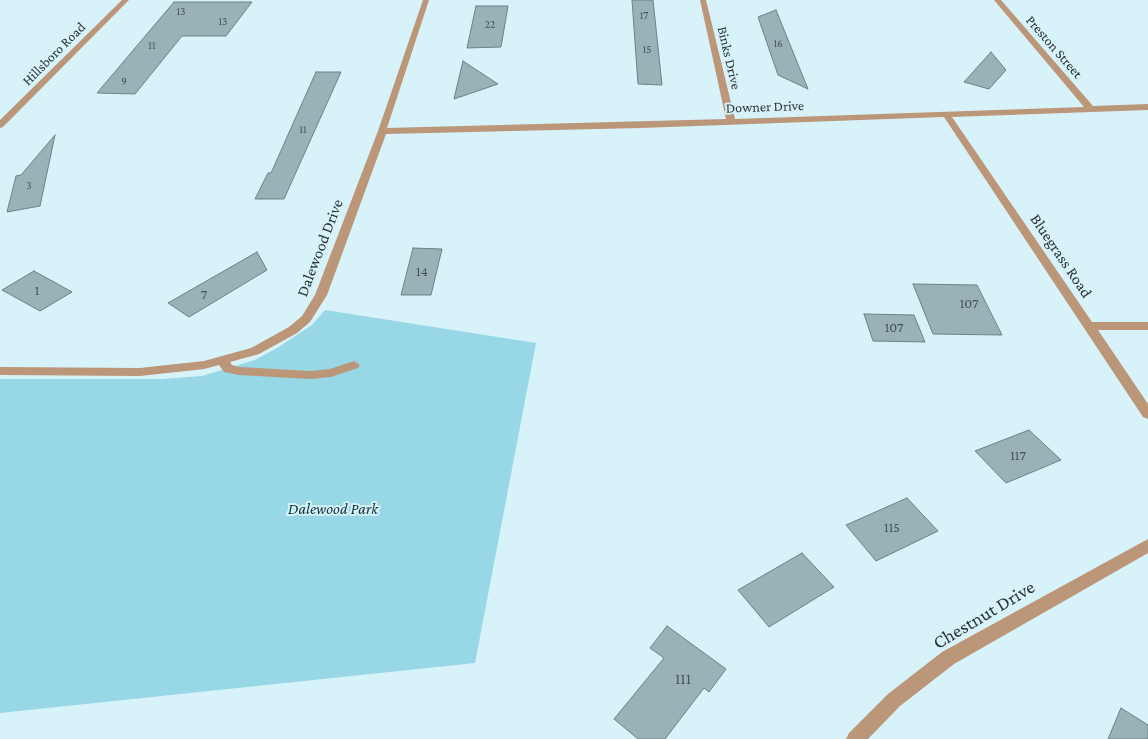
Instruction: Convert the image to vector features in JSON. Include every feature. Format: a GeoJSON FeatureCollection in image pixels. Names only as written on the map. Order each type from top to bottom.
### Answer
{"type":"FeatureCollection","features":[{"type":"Feature","properties":{"kind":"street","name":"Hillsboro Road"},"geometry":{"type":"LineString","coordinates":[[0,126],[126,0]]}},
{"type":"Feature","properties":{"kind":"street","name":"Dalewood Drive"},"geometry":{"type":"LineString","coordinates":[[0,372],[140,372],[222,361],[255,351],[274,342],[306,320],[316,306],[382,131],[426,0]]}},
{"type":"Feature","properties":{"kind":"street","name":"Binks Drive"},"geometry":{"type":"LineString","coordinates":[[703,0],[730,122]]}},
{"type":"Feature","properties":{"kind":"street","name":"Preston Street"},"geometry":{"type":"LineString","coordinates":[[998,0],[1091,109]]}},
{"type":"Feature","properties":{"kind":"street","name":"Downer Drive"},"geometry":{"type":"LineString","coordinates":[[382,131],[730,122],[1148,107]]}},
{"type":"Feature","properties":{"kind":"street","name":"Bluegrass Road"},"geometry":{"type":"LineString","coordinates":[[947,115],[1148,414]]}},
{"type":"Feature","properties":{"kind":"street"},"geometry":{"type":"LineString","coordinates":[[1089,326],[1148,326]]}},
{"type":"Feature","properties":{"kind":"street"},"geometry":{"type":"LineString","coordinates":[[222,361],[228,369],[239,371],[311,375],[331,373],[354,365]]}},
{"type":"Feature","properties":{"kind":"street","name":"Chestnut Drive"},"geometry":{"type":"LineString","coordinates":[[855,739],[894,700],[948,658],[1148,545]]}},
{"type":"Feature","properties":{"kind":"green space","name":"Dalewood Park"},"geometry":{"type":"Polygon","coordinates":[[[325,310],[536,343],[475,663],[0,713],[0,379],[162,379],[202,376],[255,360],[312,325],[325,310]]]}},
{"type":"Feature","properties":{"kind":"building"},"geometry":{"type":"Polygon","coordinates":[[[632,0],[653,0],[662,85],[638,84],[632,0]]]}},
{"type":"Feature","properties":{"kind":"building"},"geometry":{"type":"Polygon","coordinates":[[[174,2],[252,2],[226,36],[182,36],[135,94],[97,93],[174,2]]]}},
{"type":"Feature","properties":{"kind":"building"},"geometry":{"type":"Polygon","coordinates":[[[476,6],[508,6],[501,47],[467,48],[476,6]]]}},
{"type":"Feature","properties":{"kind":"building"},"geometry":{"type":"Polygon","coordinates":[[[776,10],[808,89],[778,75],[758,17],[776,10]]]}},
{"type":"Feature","properties":{"kind":"building"},"geometry":{"type":"Polygon","coordinates":[[[991,52],[1006,70],[989,89],[964,82],[991,52]]]}},
{"type":"Feature","properties":{"kind":"building"},"geometry":{"type":"Polygon","coordinates":[[[463,61],[498,84],[454,99],[463,61]]]}},
{"type":"Feature","properties":{"kind":"building"},"geometry":{"type":"Polygon","coordinates":[[[316,72],[341,72],[284,199],[255,199],[268,173],[271,173],[316,72]]]}},
{"type":"Feature","properties":{"kind":"building"},"geometry":{"type":"Polygon","coordinates":[[[55,135],[40,206],[7,212],[16,176],[21,175],[55,135]]]}},
{"type":"Feature","properties":{"kind":"building"},"geometry":{"type":"Polygon","coordinates":[[[413,248],[442,249],[431,295],[401,295],[413,248]]]}},
{"type":"Feature","properties":{"kind":"building"},"geometry":{"type":"Polygon","coordinates":[[[257,252],[267,270],[189,317],[168,303],[257,252]]]}},
{"type":"Feature","properties":{"kind":"building"},"geometry":{"type":"Polygon","coordinates":[[[34,271],[72,292],[40,311],[2,290],[34,271]]]}},
{"type":"Feature","properties":{"kind":"building"},"geometry":{"type":"Polygon","coordinates":[[[913,284],[977,285],[1002,335],[933,334],[913,284]]]}},
{"type":"Feature","properties":{"kind":"building"},"geometry":{"type":"Polygon","coordinates":[[[864,314],[914,315],[925,342],[873,341],[864,314]]]}},
{"type":"Feature","properties":{"kind":"building"},"geometry":{"type":"Polygon","coordinates":[[[1029,430],[1061,460],[1006,483],[975,451],[1029,430]]]}},
{"type":"Feature","properties":{"kind":"building"},"geometry":{"type":"Polygon","coordinates":[[[907,498],[938,531],[876,561],[846,525],[907,498]]]}},
{"type":"Feature","properties":{"kind":"building"},"geometry":{"type":"Polygon","coordinates":[[[802,553],[834,587],[769,627],[738,590],[802,553]]]}},
{"type":"Feature","properties":{"kind":"building"},"geometry":{"type":"Polygon","coordinates":[[[667,626],[726,669],[709,692],[704,688],[665,739],[638,739],[614,719],[664,658],[650,648],[667,626]]]}},
{"type":"Feature","properties":{"kind":"building"},"geometry":{"type":"Polygon","coordinates":[[[1121,708],[1148,725],[1148,739],[1108,739],[1121,708]]]}}]}
